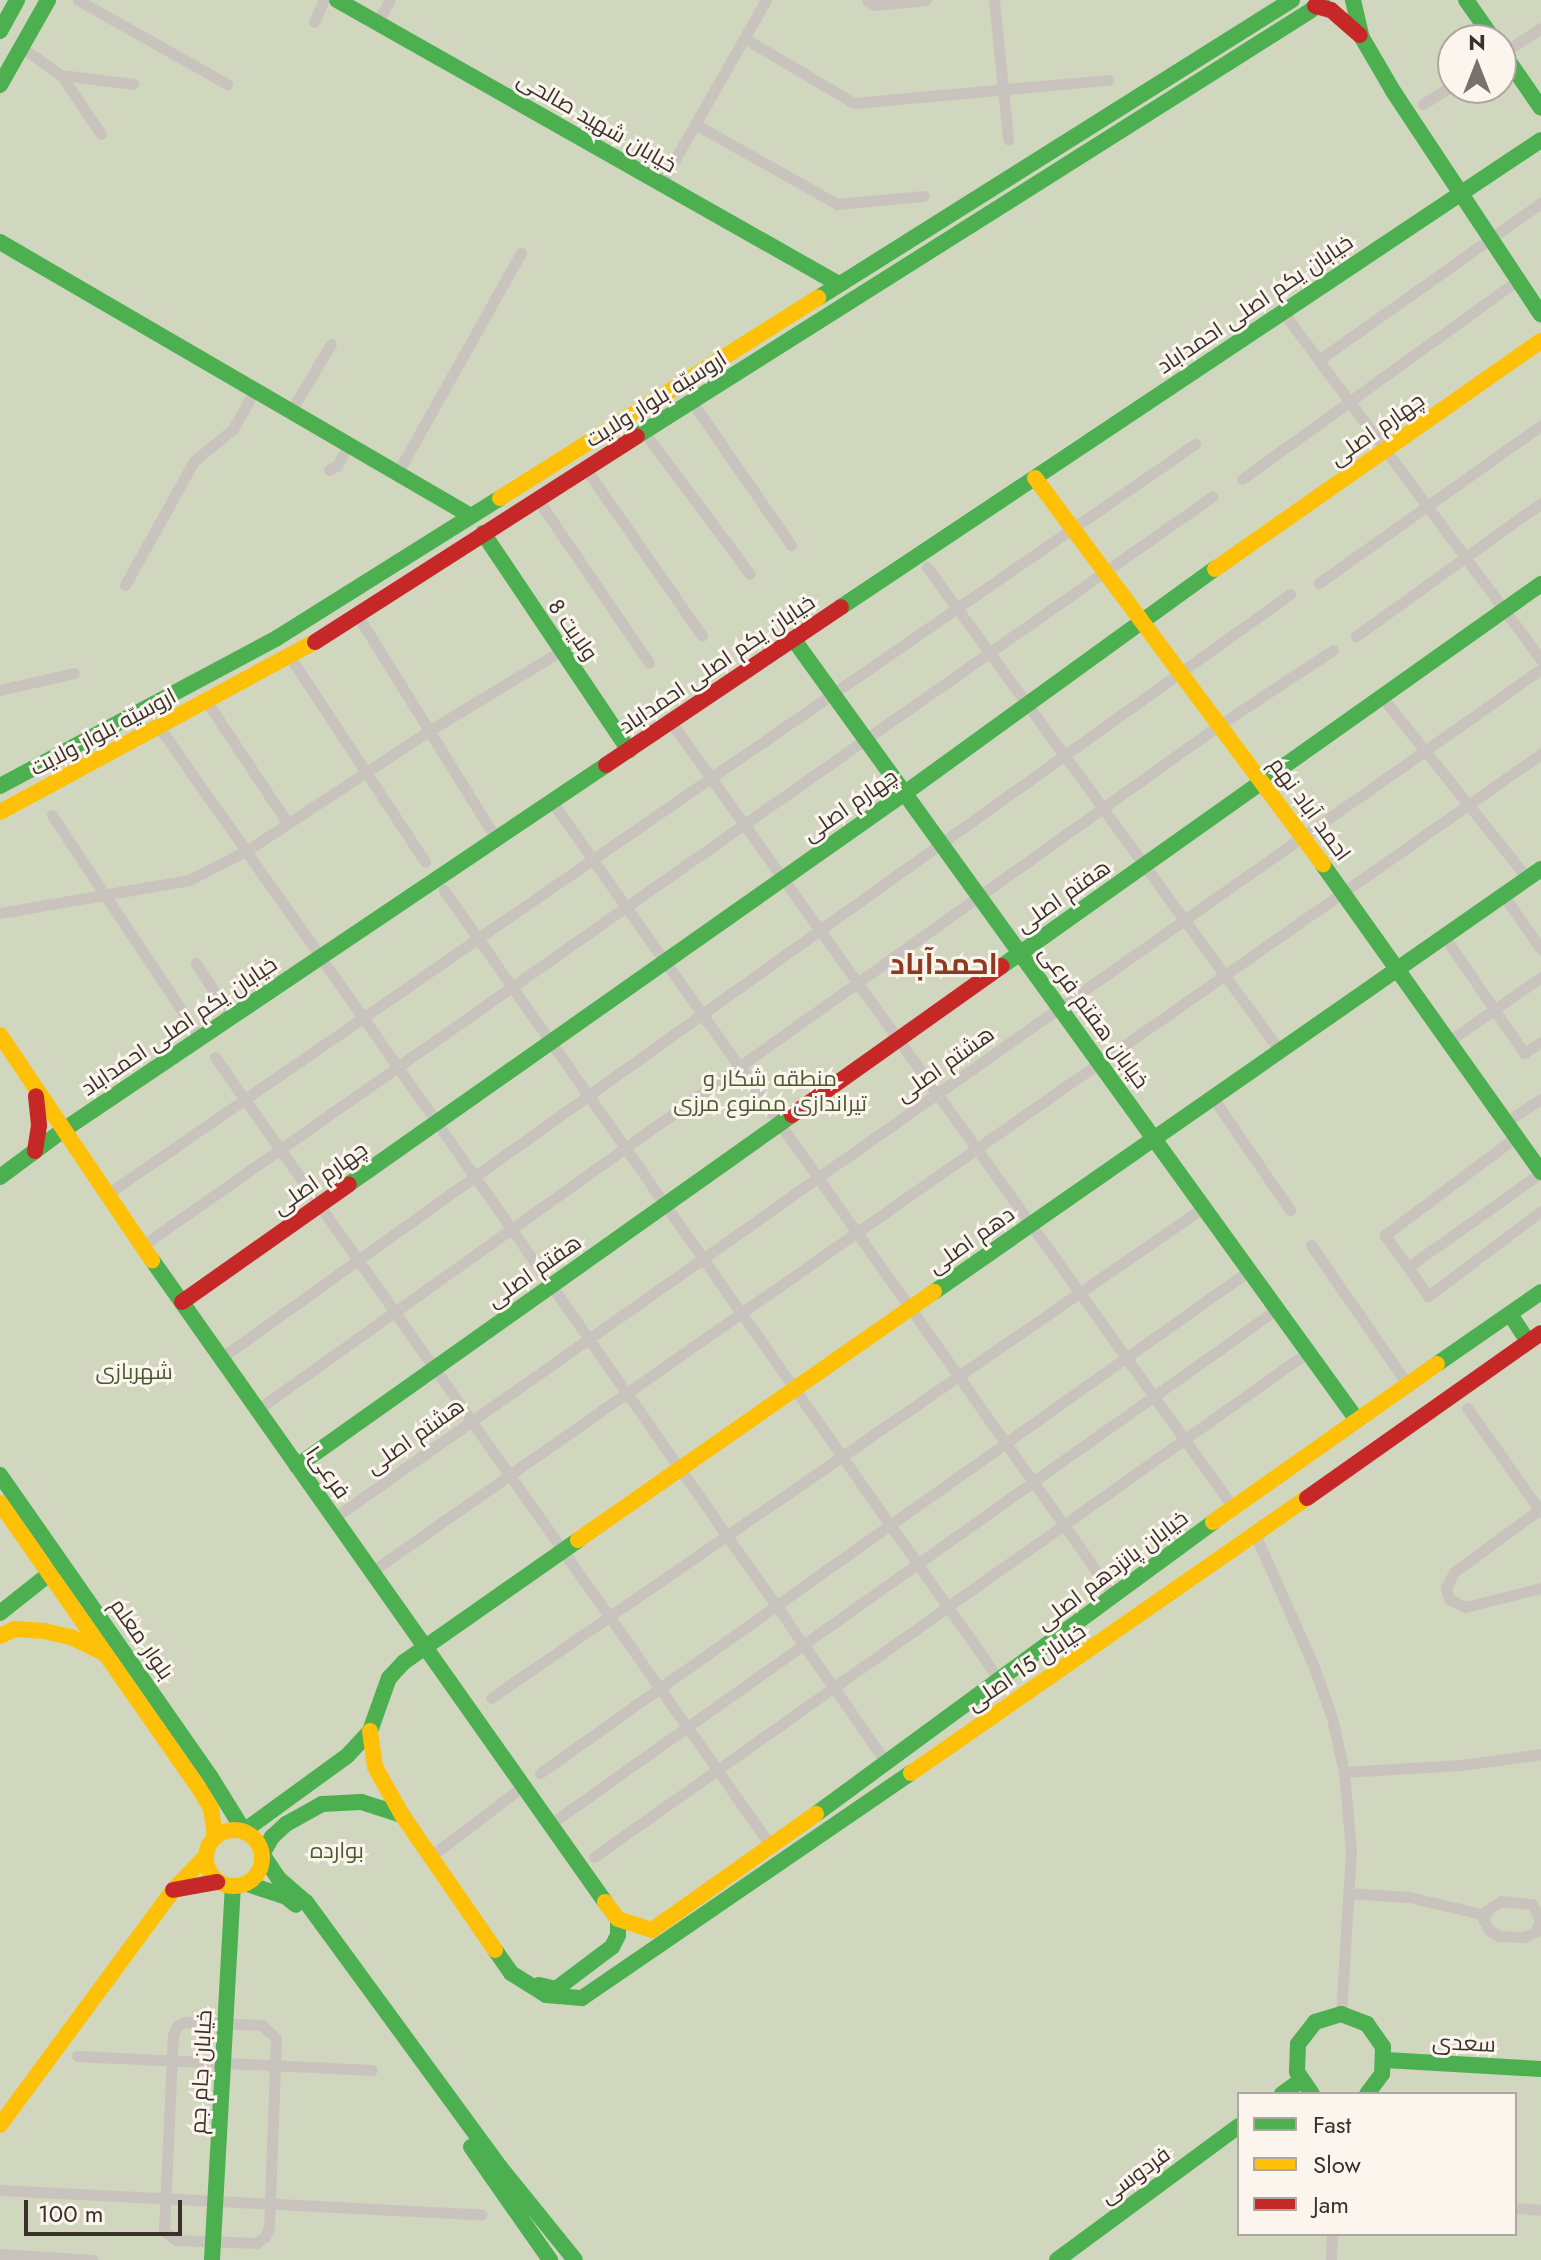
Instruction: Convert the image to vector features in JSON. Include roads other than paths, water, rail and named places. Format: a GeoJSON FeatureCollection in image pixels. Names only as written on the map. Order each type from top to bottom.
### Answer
{"type":"FeatureCollection","features":[{"type":"Feature","properties":{"kind":"main road"},"geometry":{"type":"LineString","coordinates":[[0,31],[17,0]]}},
{"type":"Feature","properties":{"kind":"main road"},"geometry":{"type":"LineString","coordinates":[[0,85],[6,61],[22,48],[48,0]]}},
{"type":"Feature","properties":{"kind":"main road","name":"خیابان شهید صالحی"},"geometry":{"type":"LineString","coordinates":[[337,0],[837,283]]}},
{"type":"Feature","properties":{"kind":"main road"},"geometry":{"type":"LineString","coordinates":[[1255,22],[1270,0]]}},
{"type":"Feature","properties":{"kind":"main road","name":"اروسیّه بلوار ولایت"},"geometry":{"type":"LineString","coordinates":[[0,786],[277,638],[837,283],[1292,0]]}},
{"type":"Feature","properties":{"kind":"main road"},"geometry":{"type":"LineString","coordinates":[[1353,0],[1361,36],[1393,91],[1539,307]]}},
{"type":"Feature","properties":{"kind":"main road"},"geometry":{"type":"LineString","coordinates":[[1466,0],[1483,24]]}},
{"type":"Feature","properties":{"kind":"main road"},"geometry":{"type":"LineString","coordinates":[[1318,3],[1361,36]]}},
{"type":"Feature","properties":{"kind":"main road","name":"اروسیّه بلوار ولایت"},"geometry":{"type":"LineString","coordinates":[[0,812],[290,657],[358,616],[483,533],[1318,3]]}},
{"type":"Feature","properties":{"kind":"main road"},"geometry":{"type":"LineString","coordinates":[[1517,73],[1541,108]]}},
{"type":"Feature","properties":{"kind":"main road"},"geometry":{"type":"LineString","coordinates":[[1155,85],[1157,95],[1165,101]]}},
{"type":"Feature","properties":{"kind":"main road"},"geometry":{"type":"LineString","coordinates":[[1124,104],[1132,111],[1134,121]]}},
{"type":"Feature","properties":{"kind":"main road","name":"خیابان یکم اصلی احمداباد"},"geometry":{"type":"LineString","coordinates":[[0,1177],[200,1038],[1541,140]]}},
{"type":"Feature","properties":{"kind":"main road"},"geometry":{"type":"LineString","coordinates":[[0,242],[471,516]]}},
{"type":"Feature","properties":{"kind":"main road","name":"چهارم اصلی"},"geometry":{"type":"LineString","coordinates":[[182,1302],[905,793],[1143,619],[1541,341]]}},
{"type":"Feature","properties":{"kind":"main road"},"geometry":{"type":"LineString","coordinates":[[690,376],[696,400]]}},
{"type":"Feature","properties":{"kind":"main road"},"geometry":{"type":"LineString","coordinates":[[653,400],[663,407],[665,419]]}},
{"type":"Feature","properties":{"kind":"main road","name":"احمد آباد نهم"},"geometry":{"type":"LineString","coordinates":[[1035,478],[1263,781],[1516,1137],[1539,1164]]}},
{"type":"Feature","properties":{"kind":"main road","name":"ولایت 8"},"geometry":{"type":"LineString","coordinates":[[483,533],[629,750]]}},
{"type":"Feature","properties":{"kind":"main road","name":"هفتم اصلی"},"geometry":{"type":"LineString","coordinates":[[297,1466],[1541,584]]}},
{"type":"Feature","properties":{"kind":"main road"},"geometry":{"type":"LineString","coordinates":[[301,623],[302,635],[313,642]]}},
{"type":"Feature","properties":{"kind":"main road"},"geometry":{"type":"LineString","coordinates":[[277,638],[286,646],[290,657]]}},
{"type":"Feature","properties":{"kind":"main road","name":"خیابان هفتم فرعی"},"geometry":{"type":"LineString","coordinates":[[794,640],[1357,1420]]}},
{"type":"Feature","properties":{"kind":"main road","name":"دهم اصلی"},"geometry":{"type":"LineString","coordinates":[[370,1731],[389,1678],[425,1648],[1534,874]]}},
{"type":"Feature","properties":{"kind":"main road","name":"فرعی۱"},"geometry":{"type":"LineString","coordinates":[[0,1035],[106,1195],[522,1787],[624,1922]]}},
{"type":"Feature","properties":{"kind":"main road"},"geometry":{"type":"LineString","coordinates":[[33,1087],[39,1109],[35,1151]]}},
{"type":"Feature","properties":{"kind":"main road","name":"خیابان پانزدهم اصلی"},"geometry":{"type":"LineString","coordinates":[[624,1922],[652,1930],[1000,1681],[1233,1507],[1541,1292]]}},
{"type":"Feature","properties":{"kind":"main road"},"geometry":{"type":"LineString","coordinates":[[1510,1314],[1535,1337]]}},
{"type":"Feature","properties":{"kind":"main road","name":"خیابان 15 اصلی"},"geometry":{"type":"LineString","coordinates":[[526,1982],[546,1995],[563,1998],[582,1998],[598,1989],[1095,1647],[1254,1532],[1535,1337]]}},
{"type":"Feature","properties":{"kind":"main road","name":"بلوار معلم"},"geometry":{"type":"LineString","coordinates":[[0,1475],[106,1654],[211,1808],[215,1837]]}},
{"type":"Feature","properties":{"kind":"main road","name":"بلوار معلم"},"geometry":{"type":"LineString","coordinates":[[0,1503],[56,1569],[210,1776],[244,1831]]}},
{"type":"Feature","properties":{"kind":"main road"},"geometry":{"type":"LineString","coordinates":[[0,1613],[56,1569]]}},
{"type":"Feature","properties":{"kind":"main road"},"geometry":{"type":"LineString","coordinates":[[1074,1626],[1080,1639],[1095,1647]]}},
{"type":"Feature","properties":{"kind":"main road"},"geometry":{"type":"LineString","coordinates":[[0,1636],[15,1629],[44,1631],[71,1637],[106,1654]]}},
{"type":"Feature","properties":{"kind":"main road"},"geometry":{"type":"LineString","coordinates":[[244,1831],[347,1756],[370,1731]]}},
{"type":"Feature","properties":{"kind":"main road"},"geometry":{"type":"LineString","coordinates":[[370,1731],[375,1767],[402,1815],[511,1973],[526,1982],[556,1989],[612,1947],[624,1922]]}},
{"type":"Feature","properties":{"kind":"main road"},"geometry":{"type":"LineString","coordinates":[[173,1890],[232,1884],[257,1874],[262,1854],[272,1837],[286,1824],[322,1804],[361,1802],[402,1815]]}},
{"type":"Feature","properties":{"kind":"main road"},"geometry":{"type":"LineString","coordinates":[[0,2125],[52,2050],[173,1890],[205,1857],[215,1837],[233,1830],[244,1831],[251,1836],[278,1878],[306,1902],[500,2167],[575,2260]]}},
{"type":"Feature","properties":{"kind":"main road"},"geometry":{"type":"LineString","coordinates":[[205,1857],[206,1867],[232,1884],[275,1893],[298,1907],[550,2260]]}},
{"type":"Feature","properties":{"kind":"main road","name":"خیابان جام جم"},"geometry":{"type":"LineString","coordinates":[[212,2260],[232,1884]]}},
{"type":"Feature","properties":{"kind":"main road"},"geometry":{"type":"LineString","coordinates":[[231,1917],[245,1895],[275,1893]]}},
{"type":"Feature","properties":{"kind":"main road"},"geometry":{"type":"LineString","coordinates":[[1310,2092],[1301,2080],[1295,2058],[1304,2032],[1327,2016],[1341,2014],[1355,2017],[1377,2034],[1385,2060],[1376,2091]]}},
{"type":"Feature","properties":{"kind":"main road","name":"سعدی"},"geometry":{"type":"LineString","coordinates":[[1385,2060],[1541,2069]]}},
{"type":"Feature","properties":{"kind":"main road"},"geometry":{"type":"LineString","coordinates":[[1285,2092],[1301,2080]]}},
{"type":"Feature","properties":{"kind":"main road"},"geometry":{"type":"LineString","coordinates":[[0,2110],[28,2086]]}},
{"type":"Feature","properties":{"kind":"main road","name":"فردوسی"},"geometry":{"type":"LineString","coordinates":[[1057,2260],[1237,2127]]}},
{"type":"Feature","properties":{"kind":"street"},"geometry":{"type":"LineString","coordinates":[[78,0],[227,84]]}},
{"type":"Feature","properties":{"kind":"street"},"geometry":{"type":"LineString","coordinates":[[314,22],[324,0]]}},
{"type":"Feature","properties":{"kind":"street"},"geometry":{"type":"LineString","coordinates":[[377,23],[390,0]]}},
{"type":"Feature","properties":{"kind":"street"},"geometry":{"type":"LineString","coordinates":[[661,184],[766,0]]}},
{"type":"Feature","properties":{"kind":"street"},"geometry":{"type":"LineString","coordinates":[[871,2],[926,0]]}},
{"type":"Feature","properties":{"kind":"street"},"geometry":{"type":"LineString","coordinates":[[994,0],[1008,139]]}},
{"type":"Feature","properties":{"kind":"street"},"geometry":{"type":"LineString","coordinates":[[1517,40],[1541,28]]}},
{"type":"Feature","properties":{"kind":"street"},"geometry":{"type":"LineString","coordinates":[[744,38],[854,103],[1108,80]]}},
{"type":"Feature","properties":{"kind":"street"},"geometry":{"type":"LineString","coordinates":[[22,48],[61,75],[101,134]]}},
{"type":"Feature","properties":{"kind":"street"},"geometry":{"type":"LineString","coordinates":[[61,75],[133,84]]}},
{"type":"Feature","properties":{"kind":"street"},"geometry":{"type":"LineString","coordinates":[[1423,104],[1437,95]]}},
{"type":"Feature","properties":{"kind":"street"},"geometry":{"type":"LineString","coordinates":[[695,124],[837,204],[924,196]]}},
{"type":"Feature","properties":{"kind":"street"},"geometry":{"type":"LineString","coordinates":[[1319,360],[1541,203]]}},
{"type":"Feature","properties":{"kind":"street"},"geometry":{"type":"LineString","coordinates":[[398,472],[521,253]]}},
{"type":"Feature","properties":{"kind":"street"},"geometry":{"type":"LineString","coordinates":[[1242,479],[1518,280]]}},
{"type":"Feature","properties":{"kind":"street"},"geometry":{"type":"LineString","coordinates":[[1283,312],[1541,660]]}},
{"type":"Feature","properties":{"kind":"street"},"geometry":{"type":"LineString","coordinates":[[291,411],[331,344]]}},
{"type":"Feature","properties":{"kind":"street"},"geometry":{"type":"LineString","coordinates":[[125,585],[194,461],[233,429],[255,390]]}},
{"type":"Feature","properties":{"kind":"street"},"geometry":{"type":"LineString","coordinates":[[696,400],[791,545]]}},
{"type":"Feature","properties":{"kind":"street"},"geometry":{"type":"LineString","coordinates":[[1319,583],[1541,425]]}},
{"type":"Feature","properties":{"kind":"street"},"geometry":{"type":"LineString","coordinates":[[644,432],[750,574]]}},
{"type":"Feature","properties":{"kind":"street"},"geometry":{"type":"LineString","coordinates":[[106,1195],[1195,444]]}},
{"type":"Feature","properties":{"kind":"street"},"geometry":{"type":"LineString","coordinates":[[329,470],[337,466],[348,445]]}},
{"type":"Feature","properties":{"kind":"street"},"geometry":{"type":"LineString","coordinates":[[586,469],[702,636]]}},
{"type":"Feature","properties":{"kind":"street"},"geometry":{"type":"LineString","coordinates":[[142,1246],[1213,496]]}},
{"type":"Feature","properties":{"kind":"street"},"geometry":{"type":"LineString","coordinates":[[538,500],[649,663]]}},
{"type":"Feature","properties":{"kind":"street"},"geometry":{"type":"LineString","coordinates":[[1356,636],[1541,503]]}},
{"type":"Feature","properties":{"kind":"street"},"geometry":{"type":"LineString","coordinates":[[927,567],[1280,1051]]}},
{"type":"Feature","properties":{"kind":"street"},"geometry":{"type":"LineString","coordinates":[[221,1358],[943,845],[1290,594]]}},
{"type":"Feature","properties":{"kind":"street"},"geometry":{"type":"LineString","coordinates":[[358,616],[496,839]]}},
{"type":"Feature","properties":{"kind":"street"},"geometry":{"type":"LineString","coordinates":[[257,1410],[1221,724],[1333,650]]}},
{"type":"Feature","properties":{"kind":"street"},"geometry":{"type":"LineString","coordinates":[[0,913],[189,880],[246,851],[427,732],[561,651]]}},
{"type":"Feature","properties":{"kind":"street"},"geometry":{"type":"LineString","coordinates":[[290,657],[425,862]]}},
{"type":"Feature","properties":{"kind":"street","name":"هشتم اصلی"},"geometry":{"type":"LineString","coordinates":[[334,1518],[1541,669]]}},
{"type":"Feature","properties":{"kind":"street"},"geometry":{"type":"LineString","coordinates":[[0,690],[74,673]]}},
{"type":"Feature","properties":{"kind":"street"},"geometry":{"type":"LineString","coordinates":[[1382,697],[1468,805],[1534,874]]}},
{"type":"Feature","properties":{"kind":"street"},"geometry":{"type":"LineString","coordinates":[[207,702],[288,824]]}},
{"type":"Feature","properties":{"kind":"street"},"geometry":{"type":"LineString","coordinates":[[671,722],[1233,1507]]}},
{"type":"Feature","properties":{"kind":"street"},"geometry":{"type":"LineString","coordinates":[[159,727],[886,1762]]}},
{"type":"Feature","properties":{"kind":"street"},"geometry":{"type":"LineString","coordinates":[[371,1572],[1541,754]]}},
{"type":"Feature","properties":{"kind":"street"},"geometry":{"type":"LineString","coordinates":[[552,802],[1114,1596]]}},
{"type":"Feature","properties":{"kind":"street"},"geometry":{"type":"LineString","coordinates":[[52,815],[200,1038]]}},
{"type":"Feature","properties":{"kind":"street"},"geometry":{"type":"LineString","coordinates":[[444,890],[1000,1681]]}},
{"type":"Feature","properties":{"kind":"street"},"geometry":{"type":"LineString","coordinates":[[1503,895],[1541,949]]}},
{"type":"Feature","properties":{"kind":"street"},"geometry":{"type":"LineString","coordinates":[[1444,936],[1524,1053],[1541,1042]]}},
{"type":"Feature","properties":{"kind":"street"},"geometry":{"type":"LineString","coordinates":[[196,963],[231,1018]]}},
{"type":"Feature","properties":{"kind":"street"},"geometry":{"type":"LineString","coordinates":[[1449,1041],[1541,977]]}},
{"type":"Feature","properties":{"kind":"street"},"geometry":{"type":"LineString","coordinates":[[215,1057],[771,1846]]}},
{"type":"Feature","properties":{"kind":"street"},"geometry":{"type":"LineString","coordinates":[[1213,1098],[1290,1210]]}},
{"type":"Feature","properties":{"kind":"street"},"geometry":{"type":"LineString","coordinates":[[1506,1122],[1541,1099]]}},
{"type":"Feature","properties":{"kind":"street"},"geometry":{"type":"LineString","coordinates":[[1516,1137],[1385,1235],[1428,1296],[1541,1211]]}},
{"type":"Feature","properties":{"kind":"street"},"geometry":{"type":"LineString","coordinates":[[1408,1267],[1539,1164]]}},
{"type":"Feature","properties":{"kind":"street"},"geometry":{"type":"LineString","coordinates":[[491,1698],[1204,1207]]}},
{"type":"Feature","properties":{"kind":"street"},"geometry":{"type":"LineString","coordinates":[[1311,1245],[1408,1385]]}},
{"type":"Feature","properties":{"kind":"street"},"geometry":{"type":"LineString","coordinates":[[540,1773],[1250,1270]]}},
{"type":"Feature","properties":{"kind":"street"},"geometry":{"type":"LineString","coordinates":[[549,1825],[1277,1309]]}},
{"type":"Feature","properties":{"kind":"street"},"geometry":{"type":"LineString","coordinates":[[594,1857],[1308,1352]]}},
{"type":"Feature","properties":{"kind":"street"},"geometry":{"type":"LineString","coordinates":[[1467,1408],[1540,1511],[1454,1572],[1446,1588],[1454,1604],[1465,1607],[1541,1588]]}},
{"type":"Feature","properties":{"kind":"street"},"geometry":{"type":"LineString","coordinates":[[1254,1532],[1314,1667],[1332,1718],[1344,1772],[1349,1811],[1348,1893],[1341,2014]]}},
{"type":"Feature","properties":{"kind":"street"},"geometry":{"type":"LineString","coordinates":[[1344,1772],[1461,1765],[1541,1754]]}},
{"type":"Feature","properties":{"kind":"street"},"geometry":{"type":"LineString","coordinates":[[430,1857],[522,1787]]}},
{"type":"Feature","properties":{"kind":"street"},"geometry":{"type":"LineString","coordinates":[[1348,1893],[1409,1897],[1485,1915]]}},
{"type":"Feature","properties":{"kind":"street"},"geometry":{"type":"LineString","coordinates":[[1495,1902],[1526,1902],[1536,1908],[1540,1920],[1536,1931],[1525,1937],[1500,1936],[1486,1927],[1485,1915],[1495,1902]]}},
{"type":"Feature","properties":{"kind":"street"},"geometry":{"type":"LineString","coordinates":[[185,2022],[225,2024],[268,2028],[277,2045],[269,2227],[261,2241],[176,2240],[167,2236],[162,2226],[173,2035],[177,2026],[185,2022]]}},
{"type":"Feature","properties":{"kind":"street"},"geometry":{"type":"LineString","coordinates":[[77,2056],[173,2063],[372,2070]]}},
{"type":"Feature","properties":{"kind":"street"},"geometry":{"type":"LineString","coordinates":[[0,2190],[481,2214]]}},
{"type":"Feature","properties":{"kind":"street"},"geometry":{"type":"LineString","coordinates":[[1517,2208],[1541,2210]]}},
{"type":"Feature","properties":{"kind":"street"},"geometry":{"type":"LineString","coordinates":[[1331,2260],[1332,2236]]}},
{"type":"Feature","properties":{"kind":"street"},"geometry":{"type":"LineString","coordinates":[[0,2254],[93,2260]]}},
{"type":"Feature","properties":{"kind":"district","name":"احمدآباد"},"geometry":{"type":"Point","coordinates":[944,964]}},
{"type":"Feature","properties":{"kind":"park label","name":"منطقه شکار و تیراندازی ممنوع مرزی"},"geometry":{"type":"Point","coordinates":[770,1090]}},
{"type":"Feature","properties":{"kind":"park label","name":"شهربازی"},"geometry":{"type":"Point","coordinates":[134,1372]}},
{"type":"Feature","properties":{"kind":"park label","name":"بوارده"},"geometry":{"type":"Point","coordinates":[337,1851]}}]}
